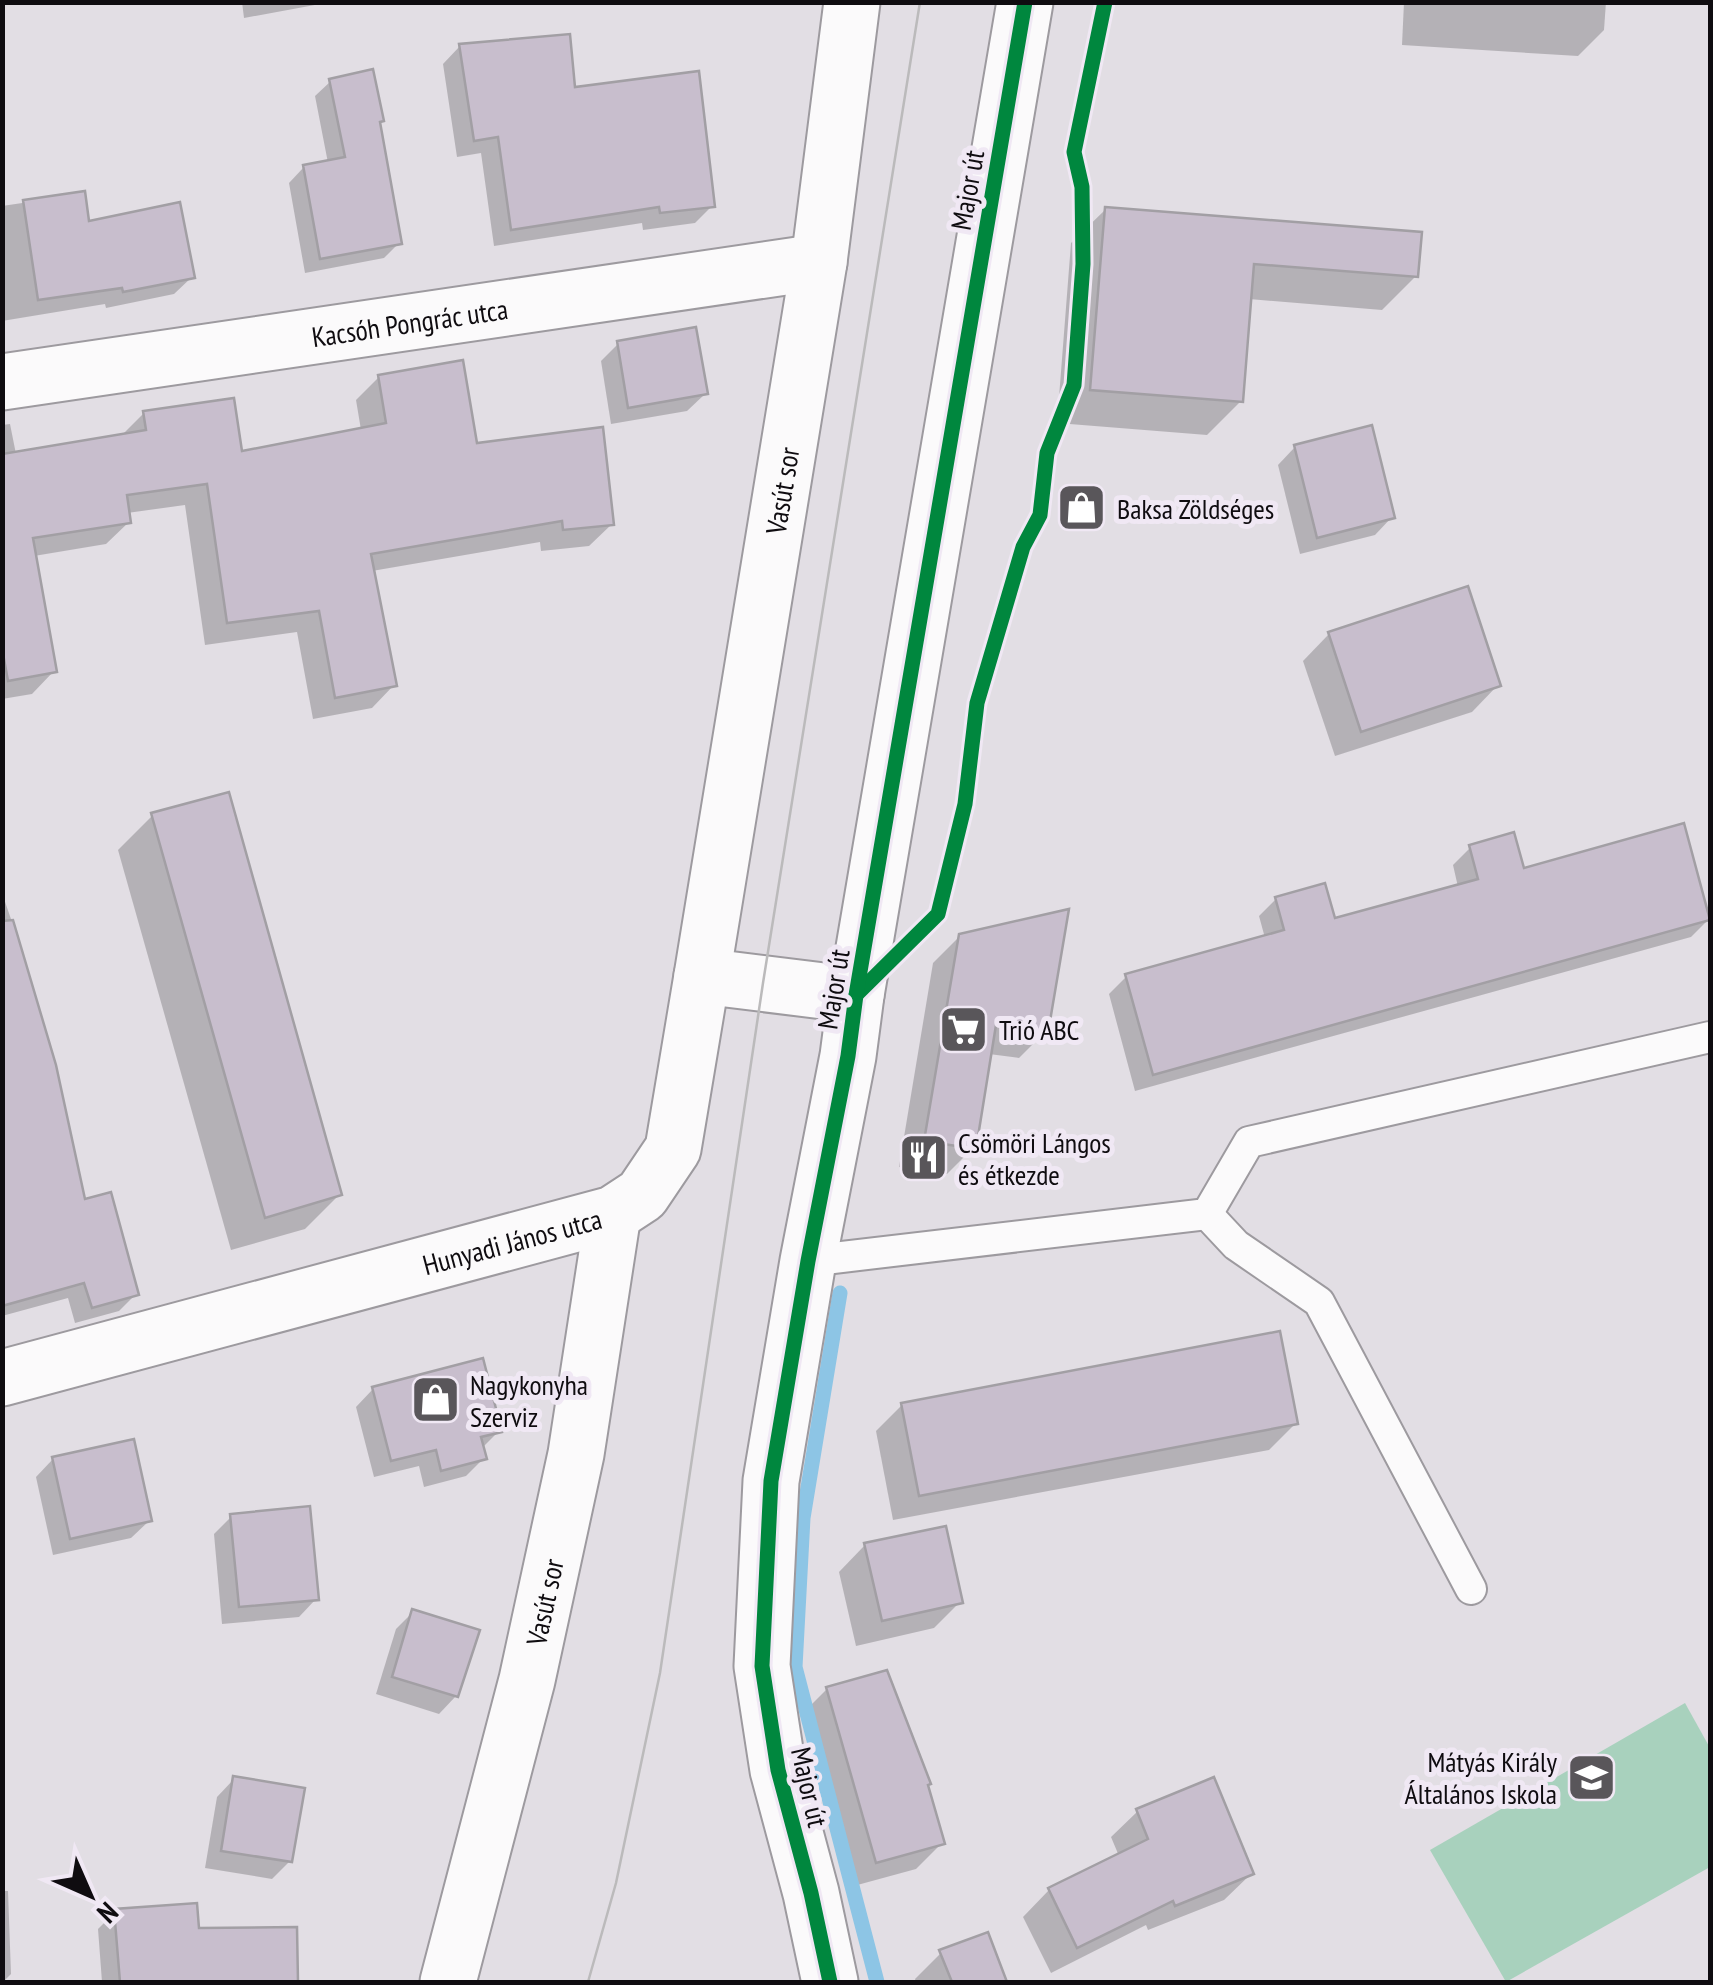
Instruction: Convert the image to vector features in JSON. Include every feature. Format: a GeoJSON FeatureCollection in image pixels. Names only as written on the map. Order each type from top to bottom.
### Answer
{"type":"FeatureCollection","features":[{"type":"Feature","properties":{"kind":"street","name":"Vasút sor"},"geometry":{"type":"LineString","coordinates":[[702,976],[819,262],[852,2]]}},
{"type":"Feature","properties":{"kind":"street","name":"Major út"},"geometry":{"type":"LineString","coordinates":[[830,1982],[778,1770],[762,1666],[772,1481],[808,1261],[848,1056],[1025,2]]}},
{"type":"Feature","properties":{"kind":"street","name":"Kacsóh Pongrác utca"},"geometry":{"type":"LineString","coordinates":[[2,382],[819,262]]}},
{"type":"Feature","properties":{"kind":"street"},"geometry":{"type":"LineString","coordinates":[[702,976],[856,995]]}},
{"type":"Feature","properties":{"kind":"street","name":"Hunyadi János utca"},"geometry":{"type":"LineString","coordinates":[[2,1378],[613,1214],[642,1194],[673,1149],[702,976]]}},
{"type":"Feature","properties":{"kind":"street","name":"Vasút sor"},"geometry":{"type":"LineString","coordinates":[[448,1982],[527,1680],[576,1454],[613,1214]]}},
{"type":"Feature","properties":{"kind":"lane"},"geometry":{"type":"LineString","coordinates":[[1207,1214],[1250,1142],[1710,1036]]}},
{"type":"Feature","properties":{"kind":"lane"},"geometry":{"type":"LineString","coordinates":[[808,1261],[1207,1214]]}},
{"type":"Feature","properties":{"kind":"lane"},"geometry":{"type":"LineString","coordinates":[[1207,1214],[1236,1244],[1319,1302],[1470,1589]]}},
{"type":"Feature","properties":{"kind":"green space"},"geometry":{"type":"Polygon","coordinates":[[[1685,1703],[1710,1748],[1710,1867],[1506,1982],[1430,1850],[1685,1703]]]}},
{"type":"Feature","properties":{"kind":"building"},"geometry":{"type":"Polygon","coordinates":[[[570,34],[575,87],[699,71],[715,207],[660,213],[659,207],[511,230],[498,137],[474,141],[459,44],[570,34]]]}},
{"type":"Feature","properties":{"kind":"building"},"geometry":{"type":"Polygon","coordinates":[[[373,69],[402,244],[320,259],[303,165],[345,157],[329,79],[373,69]]]}},
{"type":"Feature","properties":{"kind":"building"},"geometry":{"type":"Polygon","coordinates":[[[85,191],[89,221],[180,202],[195,278],[123,292],[122,288],[38,300],[23,200],[85,191]]]}},
{"type":"Feature","properties":{"kind":"building"},"geometry":{"type":"Polygon","coordinates":[[[1105,207],[1422,232],[1418,277],[1254,264],[1243,402],[1090,390],[1105,207]]]}},
{"type":"Feature","properties":{"kind":"building"},"geometry":{"type":"Polygon","coordinates":[[[696,327],[708,394],[628,408],[617,341],[696,327]]]}},
{"type":"Feature","properties":{"kind":"building"},"geometry":{"type":"Polygon","coordinates":[[[463,360],[477,443],[603,427],[614,525],[563,530],[562,521],[371,554],[397,686],[335,698],[319,611],[227,623],[207,484],[127,495],[131,523],[33,538],[57,672],[8,681],[2,648],[2,454],[146,430],[143,411],[234,398],[242,451],[386,423],[378,375],[463,360]]]}},
{"type":"Feature","properties":{"kind":"building"},"geometry":{"type":"Polygon","coordinates":[[[1372,425],[1395,518],[1317,538],[1294,445],[1372,425]]]}},
{"type":"Feature","properties":{"kind":"building"},"geometry":{"type":"Polygon","coordinates":[[[1468,586],[1501,686],[1361,732],[1328,632],[1468,586]]]}},
{"type":"Feature","properties":{"kind":"building"},"geometry":{"type":"Polygon","coordinates":[[[229,792],[342,1195],[265,1218],[151,813],[229,792]]]}},
{"type":"Feature","properties":{"kind":"building"},"geometry":{"type":"Polygon","coordinates":[[[1684,823],[1710,920],[1153,1075],[1125,974],[1284,930],[1275,897],[1325,883],[1335,918],[1478,879],[1469,845],[1514,832],[1524,868],[1684,823]]]}},
{"type":"Feature","properties":{"kind":"building","name":"Trió ABC"},"geometry":{"type":"Polygon","coordinates":[[[1069,909],[1048,1033],[996,1025],[976,1149],[924,1141],[959,934],[1069,909]]]}},
{"type":"Feature","properties":{"kind":"building"},"geometry":{"type":"Polygon","coordinates":[[[13,920],[56,1065],[85,1199],[111,1192],[139,1295],[92,1308],[84,1283],[2,1306],[2,921],[13,920]]]}},
{"type":"Feature","properties":{"kind":"building"},"geometry":{"type":"Polygon","coordinates":[[[1280,1331],[1298,1424],[919,1496],[901,1403],[1280,1331]]]}},
{"type":"Feature","properties":{"kind":"building"},"geometry":{"type":"Polygon","coordinates":[[[483,1358],[502,1432],[481,1437],[487,1459],[441,1471],[436,1450],[391,1461],[372,1387],[483,1358]]]}},
{"type":"Feature","properties":{"kind":"building"},"geometry":{"type":"Polygon","coordinates":[[[134,1439],[152,1521],[70,1539],[52,1457],[134,1439]]]}},
{"type":"Feature","properties":{"kind":"building"},"geometry":{"type":"Polygon","coordinates":[[[310,1506],[319,1600],[239,1607],[230,1514],[310,1506]]]}},
{"type":"Feature","properties":{"kind":"building"},"geometry":{"type":"Polygon","coordinates":[[[946,1526],[963,1603],[882,1621],[864,1543],[946,1526]]]}},
{"type":"Feature","properties":{"kind":"building"},"geometry":{"type":"Polygon","coordinates":[[[412,1609],[480,1630],[458,1697],[392,1677],[412,1609]]]}},
{"type":"Feature","properties":{"kind":"building"},"geometry":{"type":"Polygon","coordinates":[[[887,1670],[931,1784],[928,1785],[945,1844],[876,1863],[826,1687],[887,1670]]]}},
{"type":"Feature","properties":{"kind":"building"},"geometry":{"type":"Polygon","coordinates":[[[233,1776],[305,1788],[292,1862],[221,1851],[233,1776]]]}},
{"type":"Feature","properties":{"kind":"building"},"geometry":{"type":"Polygon","coordinates":[[[1214,1777],[1254,1874],[1175,1906],[1173,1901],[1077,1948],[1048,1888],[1148,1839],[1136,1809],[1214,1777]]]}},
{"type":"Feature","properties":{"kind":"building"},"geometry":{"type":"Polygon","coordinates":[[[197,1903],[199,1928],[297,1927],[298,1982],[120,1982],[114,1909],[197,1903]]]}},
{"type":"Feature","properties":{"kind":"building"},"geometry":{"type":"Polygon","coordinates":[[[988,1932],[1007,1982],[952,1982],[939,1950],[988,1932]]]}},
{"type":"Feature","properties":{"kind":"waterway"},"geometry":{"type":"LineString","coordinates":[[840,1293],[803,1518],[795,1667],[877,1982]]}},
{"type":"Feature","properties":{"kind":"tram line"},"geometry":{"type":"LineString","coordinates":[[588,1982],[616,1883],[660,1673],[763,983],[920,2]]}},
{"type":"Feature","properties":{"kind":"cycle path"},"geometry":{"type":"LineString","coordinates":[[830,1982],[778,1770],[762,1666],[771,1481],[848,1056],[1025,2]]}},
{"type":"Feature","properties":{"kind":"cycle path"},"geometry":{"type":"LineString","coordinates":[[856,995],[938,914],[965,804],[977,703],[1023,547],[1040,515],[1047,453],[1074,385],[1083,264],[1082,187],[1074,152],[1105,2]]}},
{"type":"Feature","properties":{"kind":"place","name":"Baksa Zöldséges"},"geometry":{"type":"Point","coordinates":[1082,508]}},
{"type":"Feature","properties":{"kind":"place","name":"Trió ABC"},"geometry":{"type":"Point","coordinates":[964,1029]}},
{"type":"Feature","properties":{"kind":"place","name":"Csömöri Lángos és étkezde"},"geometry":{"type":"Point","coordinates":[923,1158]}},
{"type":"Feature","properties":{"kind":"place","name":"Nagykonyha Szerviz"},"geometry":{"type":"Point","coordinates":[435,1400]}},
{"type":"Feature","properties":{"kind":"place","name":"Mátyás Király Általános Iskola"},"geometry":{"type":"Point","coordinates":[1592,1777]}}]}
